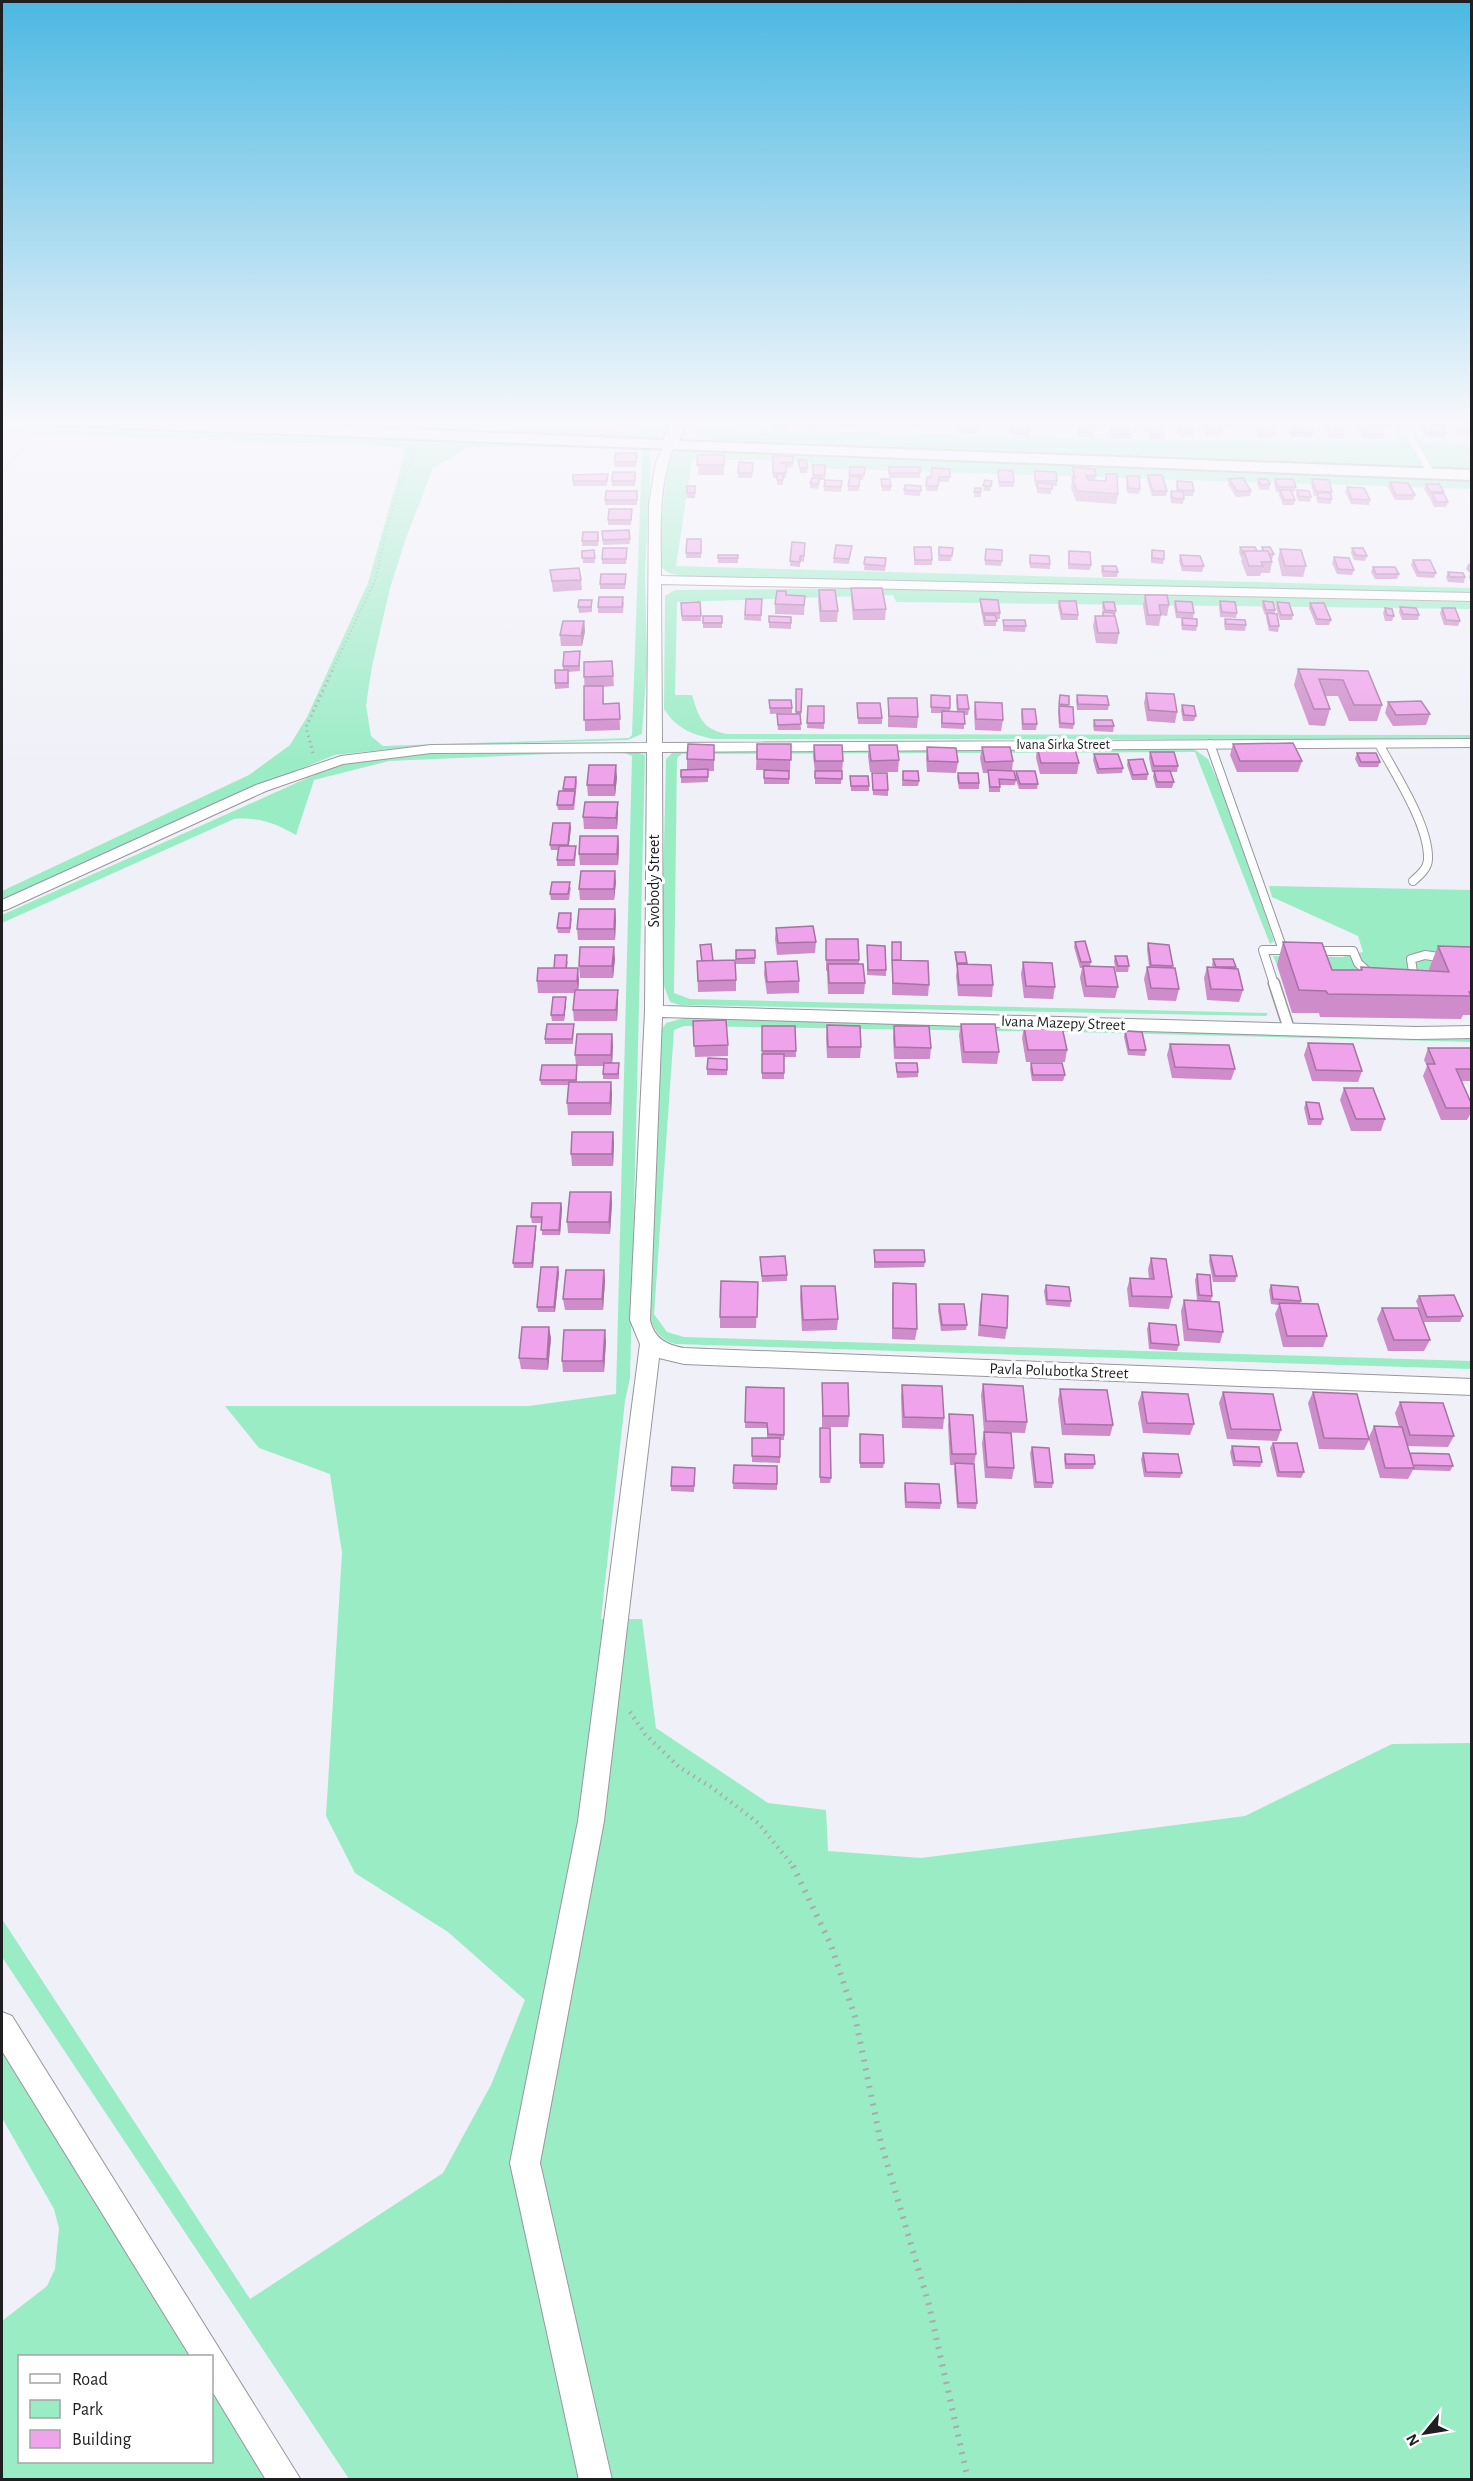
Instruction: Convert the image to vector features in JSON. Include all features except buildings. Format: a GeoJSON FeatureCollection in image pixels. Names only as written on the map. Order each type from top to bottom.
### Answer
{"type":"FeatureCollection","features":[{"type":"Feature","properties":{"kind":"street","name":"Svobody Street"},"geometry":{"type":"LineString","coordinates":[[650,1343],[641,1330],[640,1320],[654,1011],[655,535]]}},
{"type":"Feature","properties":{"kind":"street"},"geometry":{"type":"LineString","coordinates":[[655,580],[1472,597]]}},
{"type":"Feature","properties":{"kind":"street","name":"Ivana Sirka Street"},"geometry":{"type":"LineString","coordinates":[[2,906],[261,788],[315,768],[341,760],[431,749],[1472,743]]}},
{"type":"Feature","properties":{"kind":"street","name":"Ivana Mazepy Street"},"geometry":{"type":"LineString","coordinates":[[654,1011],[1472,1032]]}},
{"type":"Feature","properties":{"kind":"street"},"geometry":{"type":"LineString","coordinates":[[596,2480],[525,2163],[591,1821],[650,1343]]}},
{"type":"Feature","properties":{"kind":"street","name":"Pavla Polubotka Street"},"geometry":{"type":"LineString","coordinates":[[650,1343],[661,1351],[684,1356],[1472,1387]]}},
{"type":"Feature","properties":{"kind":"street"},"geometry":{"type":"LineString","coordinates":[[2,2026],[207,2355]]}},
{"type":"Feature","properties":{"kind":"street"},"geometry":{"type":"LineString","coordinates":[[213,2364],[285,2480]]}},
{"type":"Feature","properties":{"kind":"lane"},"geometry":{"type":"LineString","coordinates":[[1210,744],[1283,950]]}},
{"type":"Feature","properties":{"kind":"lane"},"geometry":{"type":"LineString","coordinates":[[1378,744],[1422,835],[1428,860],[1422,874],[1413,881]]}},
{"type":"Feature","properties":{"kind":"lane"},"geometry":{"type":"LineString","coordinates":[[1289,1029],[1263,950],[1353,951],[1358,963],[1372,976],[1386,977]]}},
{"type":"Feature","properties":{"kind":"lane"},"geometry":{"type":"LineString","coordinates":[[1396,977],[1407,977],[1413,972],[1411,960],[1425,955],[1472,962]]}},
{"type":"Feature","properties":{"kind":"path"},"geometry":{"type":"LineString","coordinates":[[315,768],[315,758],[308,742],[306,728],[376,578],[385,535]]}},
{"type":"Feature","properties":{"kind":"path"},"geometry":{"type":"LineString","coordinates":[[628,1701],[630,1712],[645,1734],[679,1767],[714,1789],[758,1823],[793,1865],[831,1945],[855,2017],[881,2143],[929,2305],[968,2480]]}},
{"type":"Feature","properties":{"kind":"green space"},"geometry":{"type":"Polygon","coordinates":[[[382,535],[407,535],[390,588],[372,666],[366,705],[371,736],[383,746],[629,738],[632,735],[639,535],[647,535],[645,571],[647,665],[642,734],[628,740],[417,746],[335,755],[257,786],[2,904],[2,891],[249,775],[290,745],[307,717],[368,583],[382,535]]]}},
{"type":"Feature","properties":{"kind":"green space"},"geometry":{"type":"Polygon","coordinates":[[[661,535],[681,535],[676,566],[1471,588],[1471,595],[680,576],[663,569],[661,535]]]}},
{"type":"Feature","properties":{"kind":"green space"},"geometry":{"type":"Polygon","coordinates":[[[905,588],[1471,602],[1471,609],[896,602],[893,595],[677,602],[675,695],[692,695],[697,710],[707,726],[728,734],[1471,735],[1471,739],[714,739],[685,730],[664,709],[665,596],[675,590],[905,588]]]}},
{"type":"Feature","properties":{"kind":"green space"},"geometry":{"type":"Polygon","coordinates":[[[620,748],[645,755],[630,1378],[625,1401],[601,1619],[642,1619],[656,1728],[768,1803],[826,1810],[828,1851],[921,1858],[1245,1816],[1392,1744],[1471,1743],[1471,2479],[349,2479],[2,1957],[2,1919],[250,2299],[443,2173],[491,2085],[525,2000],[448,1932],[355,1873],[326,1816],[342,1553],[330,1474],[259,1448],[225,1406],[529,1406],[616,1394],[632,756],[620,751],[389,761],[314,780],[296,835],[266,822],[234,819],[2,923],[2,915],[334,766],[425,753],[620,748]]]}},
{"type":"Feature","properties":{"kind":"green space"},"geometry":{"type":"Polygon","coordinates":[[[1194,749],[1208,759],[1228,804],[1274,941],[1270,944],[1195,752],[682,754],[677,758],[674,993],[690,999],[1268,1013],[1266,1016],[680,1005],[670,1002],[661,978],[666,759],[672,753],[681,750],[1194,749]]]}},
{"type":"Feature","properties":{"kind":"green space"},"geometry":{"type":"Polygon","coordinates":[[[1269,886],[1471,890],[1471,990],[1430,969],[1440,994],[1277,965],[1273,956],[1342,957],[1363,952],[1358,936],[1272,897],[1269,886]]]}},
{"type":"Feature","properties":{"kind":"green space"},"geometry":{"type":"Polygon","coordinates":[[[688,1017],[1471,1037],[1471,1042],[1073,1032],[684,1026],[674,1030],[654,1314],[667,1332],[684,1337],[1471,1361],[1471,1369],[669,1342],[657,1332],[649,1311],[662,1029],[666,1023],[688,1017]]]}},
{"type":"Feature","properties":{"kind":"green space"},"geometry":{"type":"Polygon","coordinates":[[[2,2039],[199,2355],[18,2355],[18,2463],[213,2463],[213,2377],[277,2479],[2,2479],[2,2321],[47,2286],[55,2269],[59,2228],[54,2209],[2,2118],[2,2039]]]}}]}
